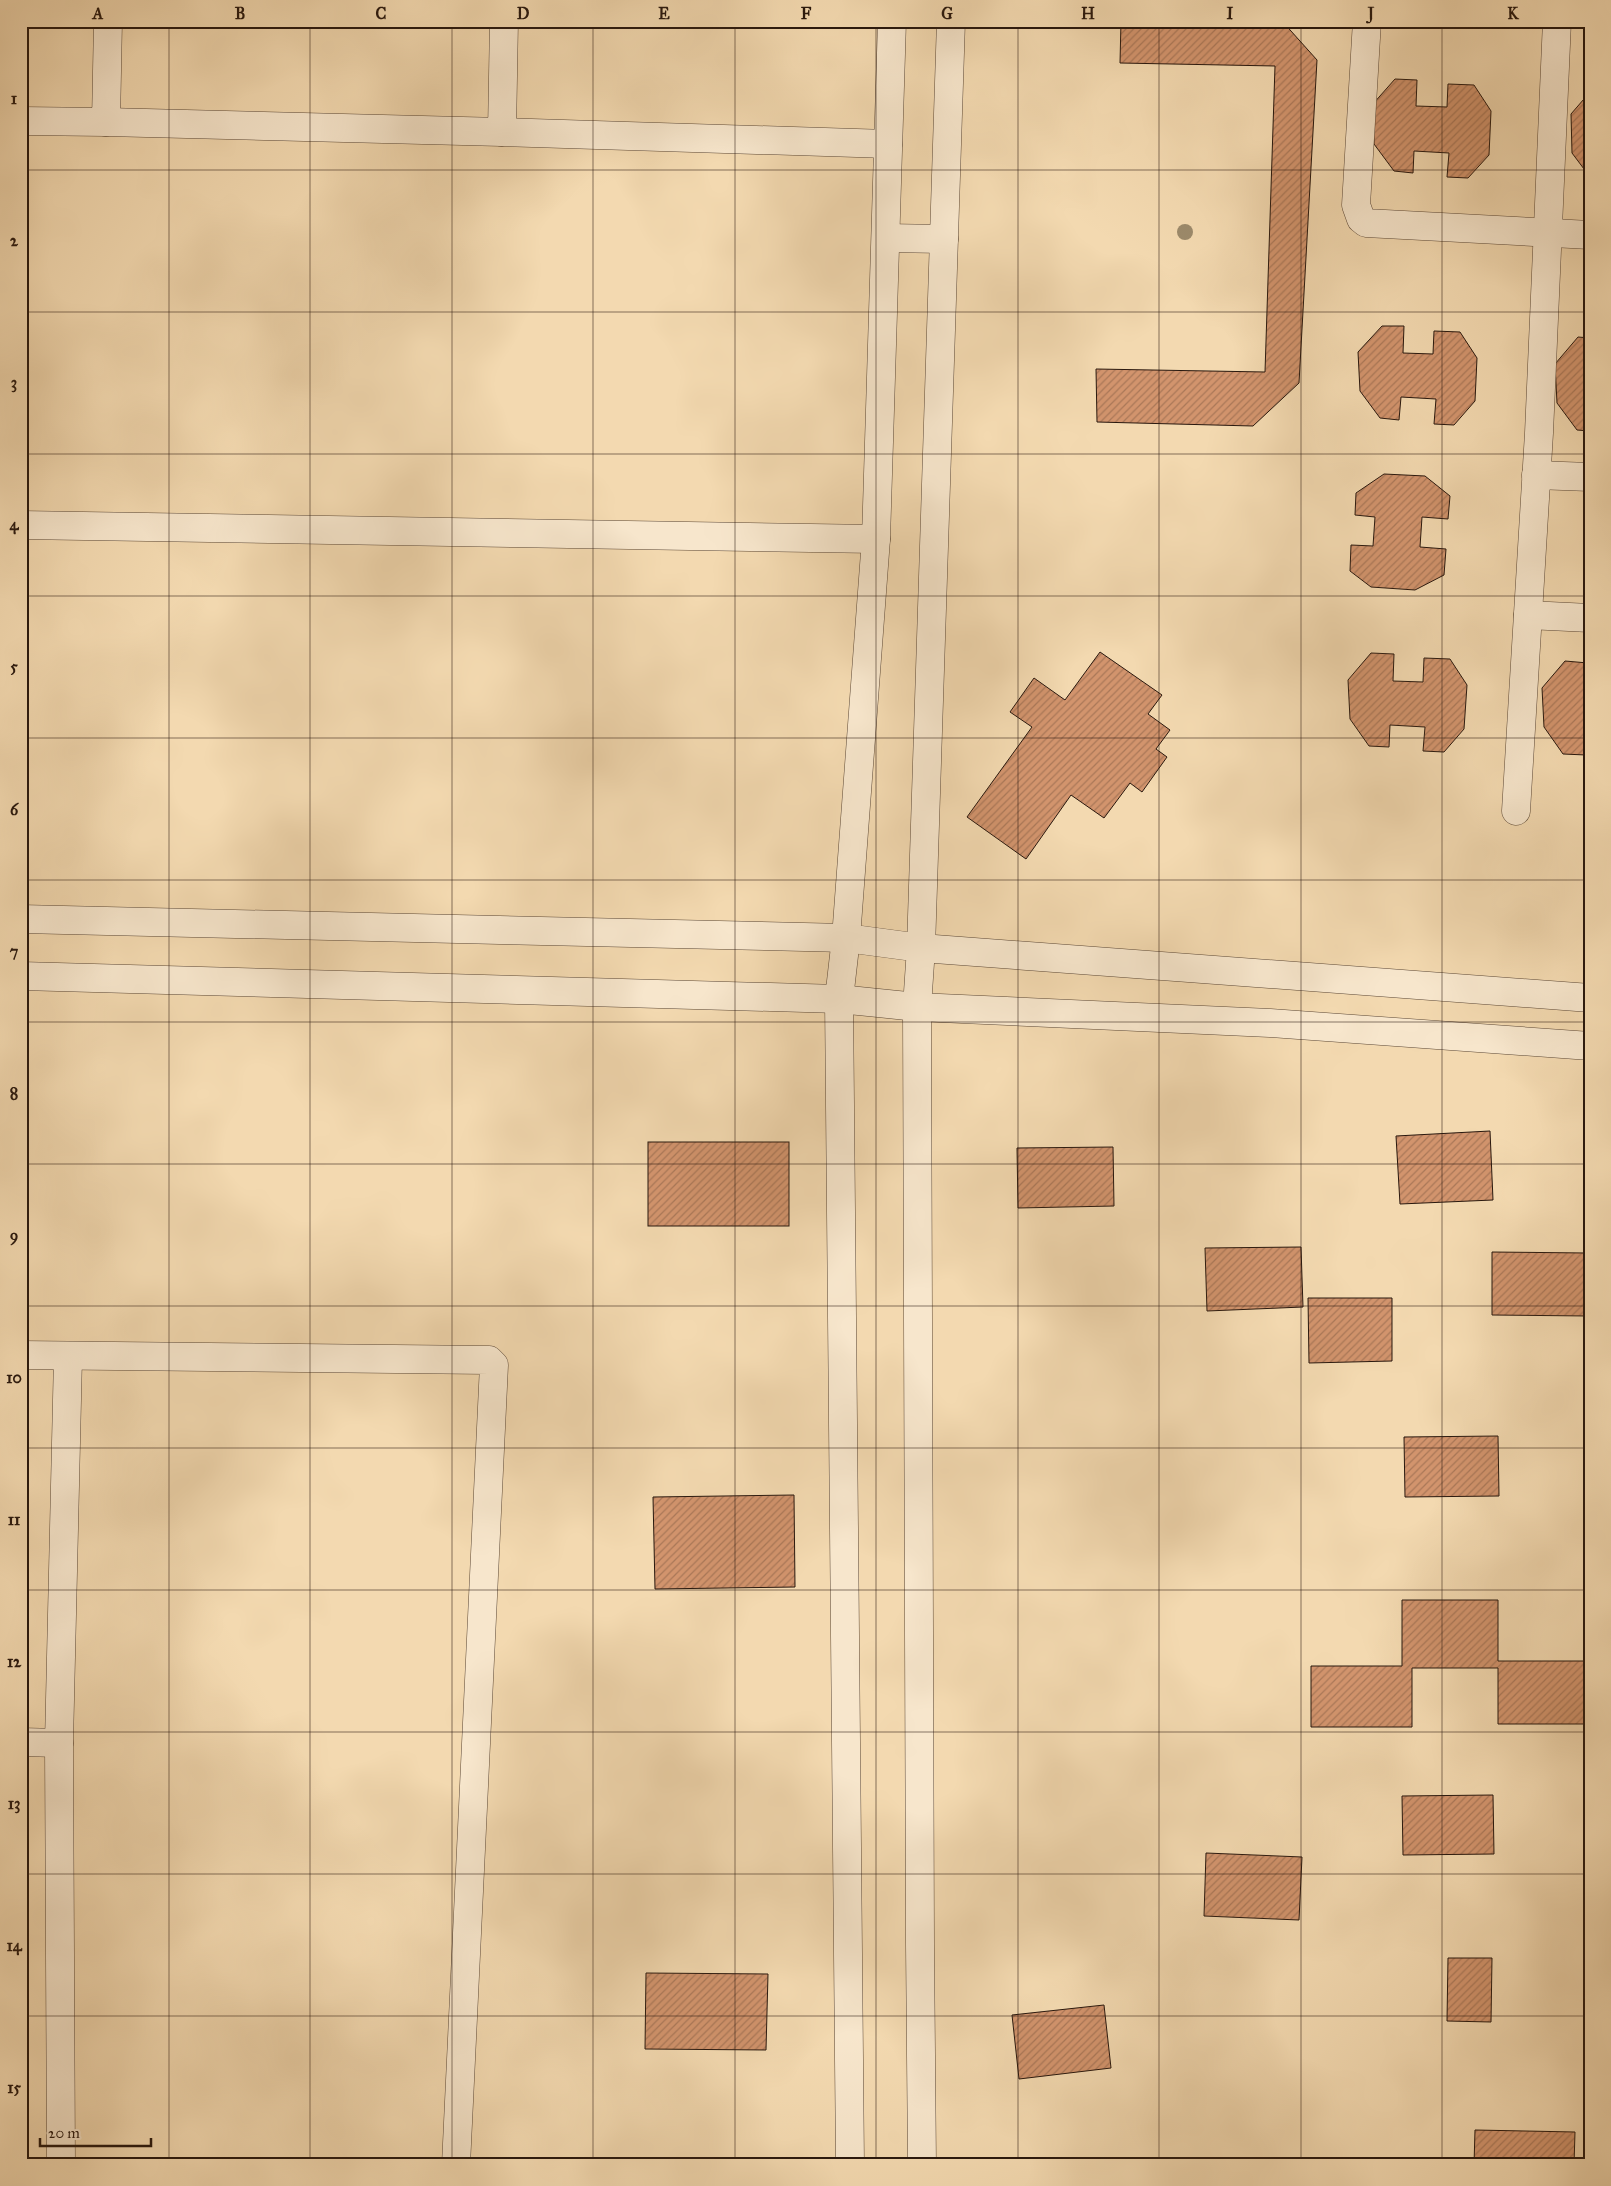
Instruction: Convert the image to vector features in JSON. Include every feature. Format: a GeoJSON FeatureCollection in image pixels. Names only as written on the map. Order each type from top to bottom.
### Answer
{"type":"FeatureCollection","features":[{"type":"Feature","properties":{"kind":"street"},"geometry":{"type":"LineString","coordinates":[[106,122],[108,21]]}},
{"type":"Feature","properties":{"kind":"street"},"geometry":{"type":"LineString","coordinates":[[502,132],[504,21]]}},
{"type":"Feature","properties":{"kind":"street"},"geometry":{"type":"LineString","coordinates":[[850,2165],[839,999],[846,938],[876,539],[892,21]]}},
{"type":"Feature","properties":{"kind":"street"},"geometry":{"type":"LineString","coordinates":[[922,2165],[917,1007],[921,948],[951,21]]}},
{"type":"Feature","properties":{"kind":"street"},"geometry":{"type":"LineString","coordinates":[[1367,21],[1356,205],[1361,219],[1366,223],[1590,235]]}},
{"type":"Feature","properties":{"kind":"street"},"geometry":{"type":"LineString","coordinates":[[1516,811],[1549,233],[1557,21]]}},
{"type":"Feature","properties":{"kind":"street"},"geometry":{"type":"LineString","coordinates":[[21,121],[502,132],[888,144]]}},
{"type":"Feature","properties":{"kind":"street"},"geometry":{"type":"LineString","coordinates":[[886,238],[944,239]]}},
{"type":"Feature","properties":{"kind":"street"},"geometry":{"type":"LineString","coordinates":[[1536,475],[1590,477]]}},
{"type":"Feature","properties":{"kind":"street"},"geometry":{"type":"LineString","coordinates":[[21,525],[876,539]]}},
{"type":"Feature","properties":{"kind":"street"},"geometry":{"type":"LineString","coordinates":[[1528,615],[1590,618]]}},
{"type":"Feature","properties":{"kind":"street"},"geometry":{"type":"LineString","coordinates":[[21,919],[846,938],[921,948],[1590,998]]}},
{"type":"Feature","properties":{"kind":"street"},"geometry":{"type":"LineString","coordinates":[[21,976],[839,999],[917,1007],[1270,1022],[1590,1046]]}},
{"type":"Feature","properties":{"kind":"street"},"geometry":{"type":"LineString","coordinates":[[21,1355],[489,1360],[494,1364],[456,2165]]}},
{"type":"Feature","properties":{"kind":"street"},"geometry":{"type":"LineString","coordinates":[[61,2165],[59,1743],[68,1357]]}},
{"type":"Feature","properties":{"kind":"street"},"geometry":{"type":"LineString","coordinates":[[21,1742],[59,1743]]}},
{"type":"Feature","properties":{"kind":"building"},"geometry":{"type":"Polygon","coordinates":[[[1121,21],[1282,21],[1317,60],[1299,383],[1253,426],[1097,422],[1096,369],[1265,372],[1275,66],[1120,63],[1121,21]]]}},
{"type":"Feature","properties":{"kind":"building"},"geometry":{"type":"Polygon","coordinates":[[[1395,79],[1417,80],[1416,106],[1447,107],[1448,84],[1474,85],[1491,111],[1489,155],[1468,178],[1447,177],[1449,153],[1414,151],[1413,173],[1394,171],[1374,144],[1372,105],[1395,79]]]}},
{"type":"Feature","properties":{"kind":"building"},"geometry":{"type":"Polygon","coordinates":[[[1590,92],[1590,177],[1572,153],[1571,114],[1590,92]]]}},
{"type":"Feature","properties":{"kind":"building"},"geometry":{"type":"Polygon","coordinates":[[[1382,326],[1404,326],[1403,353],[1433,354],[1434,331],[1460,332],[1477,358],[1475,401],[1454,425],[1434,424],[1436,399],[1401,397],[1399,420],[1380,418],[1360,391],[1358,352],[1382,326]]]}},
{"type":"Feature","properties":{"kind":"building"},"geometry":{"type":"Polygon","coordinates":[[[1578,337],[1590,338],[1590,431],[1577,430],[1557,403],[1555,364],[1578,337]]]}},
{"type":"Feature","properties":{"kind":"building"},"geometry":{"type":"Polygon","coordinates":[[[1384,474],[1425,476],[1450,496],[1448,519],[1422,517],[1420,547],[1446,549],[1444,575],[1415,590],[1371,587],[1350,571],[1351,545],[1373,546],[1375,517],[1355,515],[1356,493],[1384,474]]]}},
{"type":"Feature","properties":{"kind":"building"},"geometry":{"type":"Polygon","coordinates":[[[1100,652],[1162,695],[1148,714],[1170,730],[1156,749],[1167,757],[1142,792],[1130,783],[1104,818],[1071,795],[1026,859],[967,817],[1032,727],[1010,712],[1034,678],[1065,700],[1100,652]]]}},
{"type":"Feature","properties":{"kind":"building"},"geometry":{"type":"Polygon","coordinates":[[[1371,653],[1394,654],[1393,681],[1423,682],[1424,658],[1450,659],[1467,685],[1464,729],[1444,752],[1423,751],[1425,727],[1390,725],[1389,747],[1369,746],[1350,719],[1348,680],[1371,653]]]}},
{"type":"Feature","properties":{"kind":"building"},"geometry":{"type":"Polygon","coordinates":[[[1565,661],[1588,663],[1587,689],[1590,689],[1590,735],[1587,735],[1586,755],[1563,754],[1544,727],[1542,688],[1565,661]]]}},
{"type":"Feature","properties":{"kind":"building"},"geometry":{"type":"Polygon","coordinates":[[[1490,1131],[1493,1200],[1400,1204],[1396,1136],[1490,1131]]]}},
{"type":"Feature","properties":{"kind":"building"},"geometry":{"type":"Polygon","coordinates":[[[648,1142],[789,1142],[789,1226],[648,1226],[648,1142]]]}},
{"type":"Feature","properties":{"kind":"building"},"geometry":{"type":"Polygon","coordinates":[[[1113,1147],[1114,1206],[1018,1208],[1017,1148],[1113,1147]]]}},
{"type":"Feature","properties":{"kind":"building"},"geometry":{"type":"Polygon","coordinates":[[[1301,1247],[1303,1307],[1207,1311],[1205,1248],[1301,1247]]]}},
{"type":"Feature","properties":{"kind":"building"},"geometry":{"type":"Polygon","coordinates":[[[1492,1252],[1587,1253],[1587,1316],[1492,1315],[1492,1252]]]}},
{"type":"Feature","properties":{"kind":"building"},"geometry":{"type":"Polygon","coordinates":[[[1308,1298],[1392,1298],[1392,1361],[1309,1363],[1308,1298]]]}},
{"type":"Feature","properties":{"kind":"building"},"geometry":{"type":"Polygon","coordinates":[[[1498,1436],[1499,1496],[1405,1497],[1404,1437],[1498,1436]]]}},
{"type":"Feature","properties":{"kind":"building"},"geometry":{"type":"Polygon","coordinates":[[[794,1495],[795,1587],[655,1589],[653,1497],[794,1495]]]}},
{"type":"Feature","properties":{"kind":"building"},"geometry":{"type":"Polygon","coordinates":[[[1402,1600],[1498,1600],[1498,1661],[1590,1661],[1590,1724],[1498,1724],[1498,1668],[1412,1668],[1412,1727],[1311,1727],[1311,1666],[1402,1666],[1402,1600]]]}},
{"type":"Feature","properties":{"kind":"building"},"geometry":{"type":"Polygon","coordinates":[[[1493,1795],[1494,1854],[1403,1855],[1402,1796],[1493,1795]]]}},
{"type":"Feature","properties":{"kind":"building"},"geometry":{"type":"Polygon","coordinates":[[[1206,1853],[1302,1857],[1299,1920],[1204,1916],[1206,1853]]]}},
{"type":"Feature","properties":{"kind":"building"},"geometry":{"type":"Polygon","coordinates":[[[1448,1958],[1492,1958],[1491,2022],[1447,2021],[1448,1958]]]}},
{"type":"Feature","properties":{"kind":"building"},"geometry":{"type":"Polygon","coordinates":[[[646,1973],[768,1974],[766,2050],[645,2049],[646,1973]]]}},
{"type":"Feature","properties":{"kind":"building"},"geometry":{"type":"Polygon","coordinates":[[[1104,2005],[1111,2068],[1019,2079],[1012,2015],[1104,2005]]]}},
{"type":"Feature","properties":{"kind":"building"},"geometry":{"type":"Polygon","coordinates":[[[1475,2130],[1575,2132],[1574,2165],[1474,2165],[1475,2130]]]}}]}
